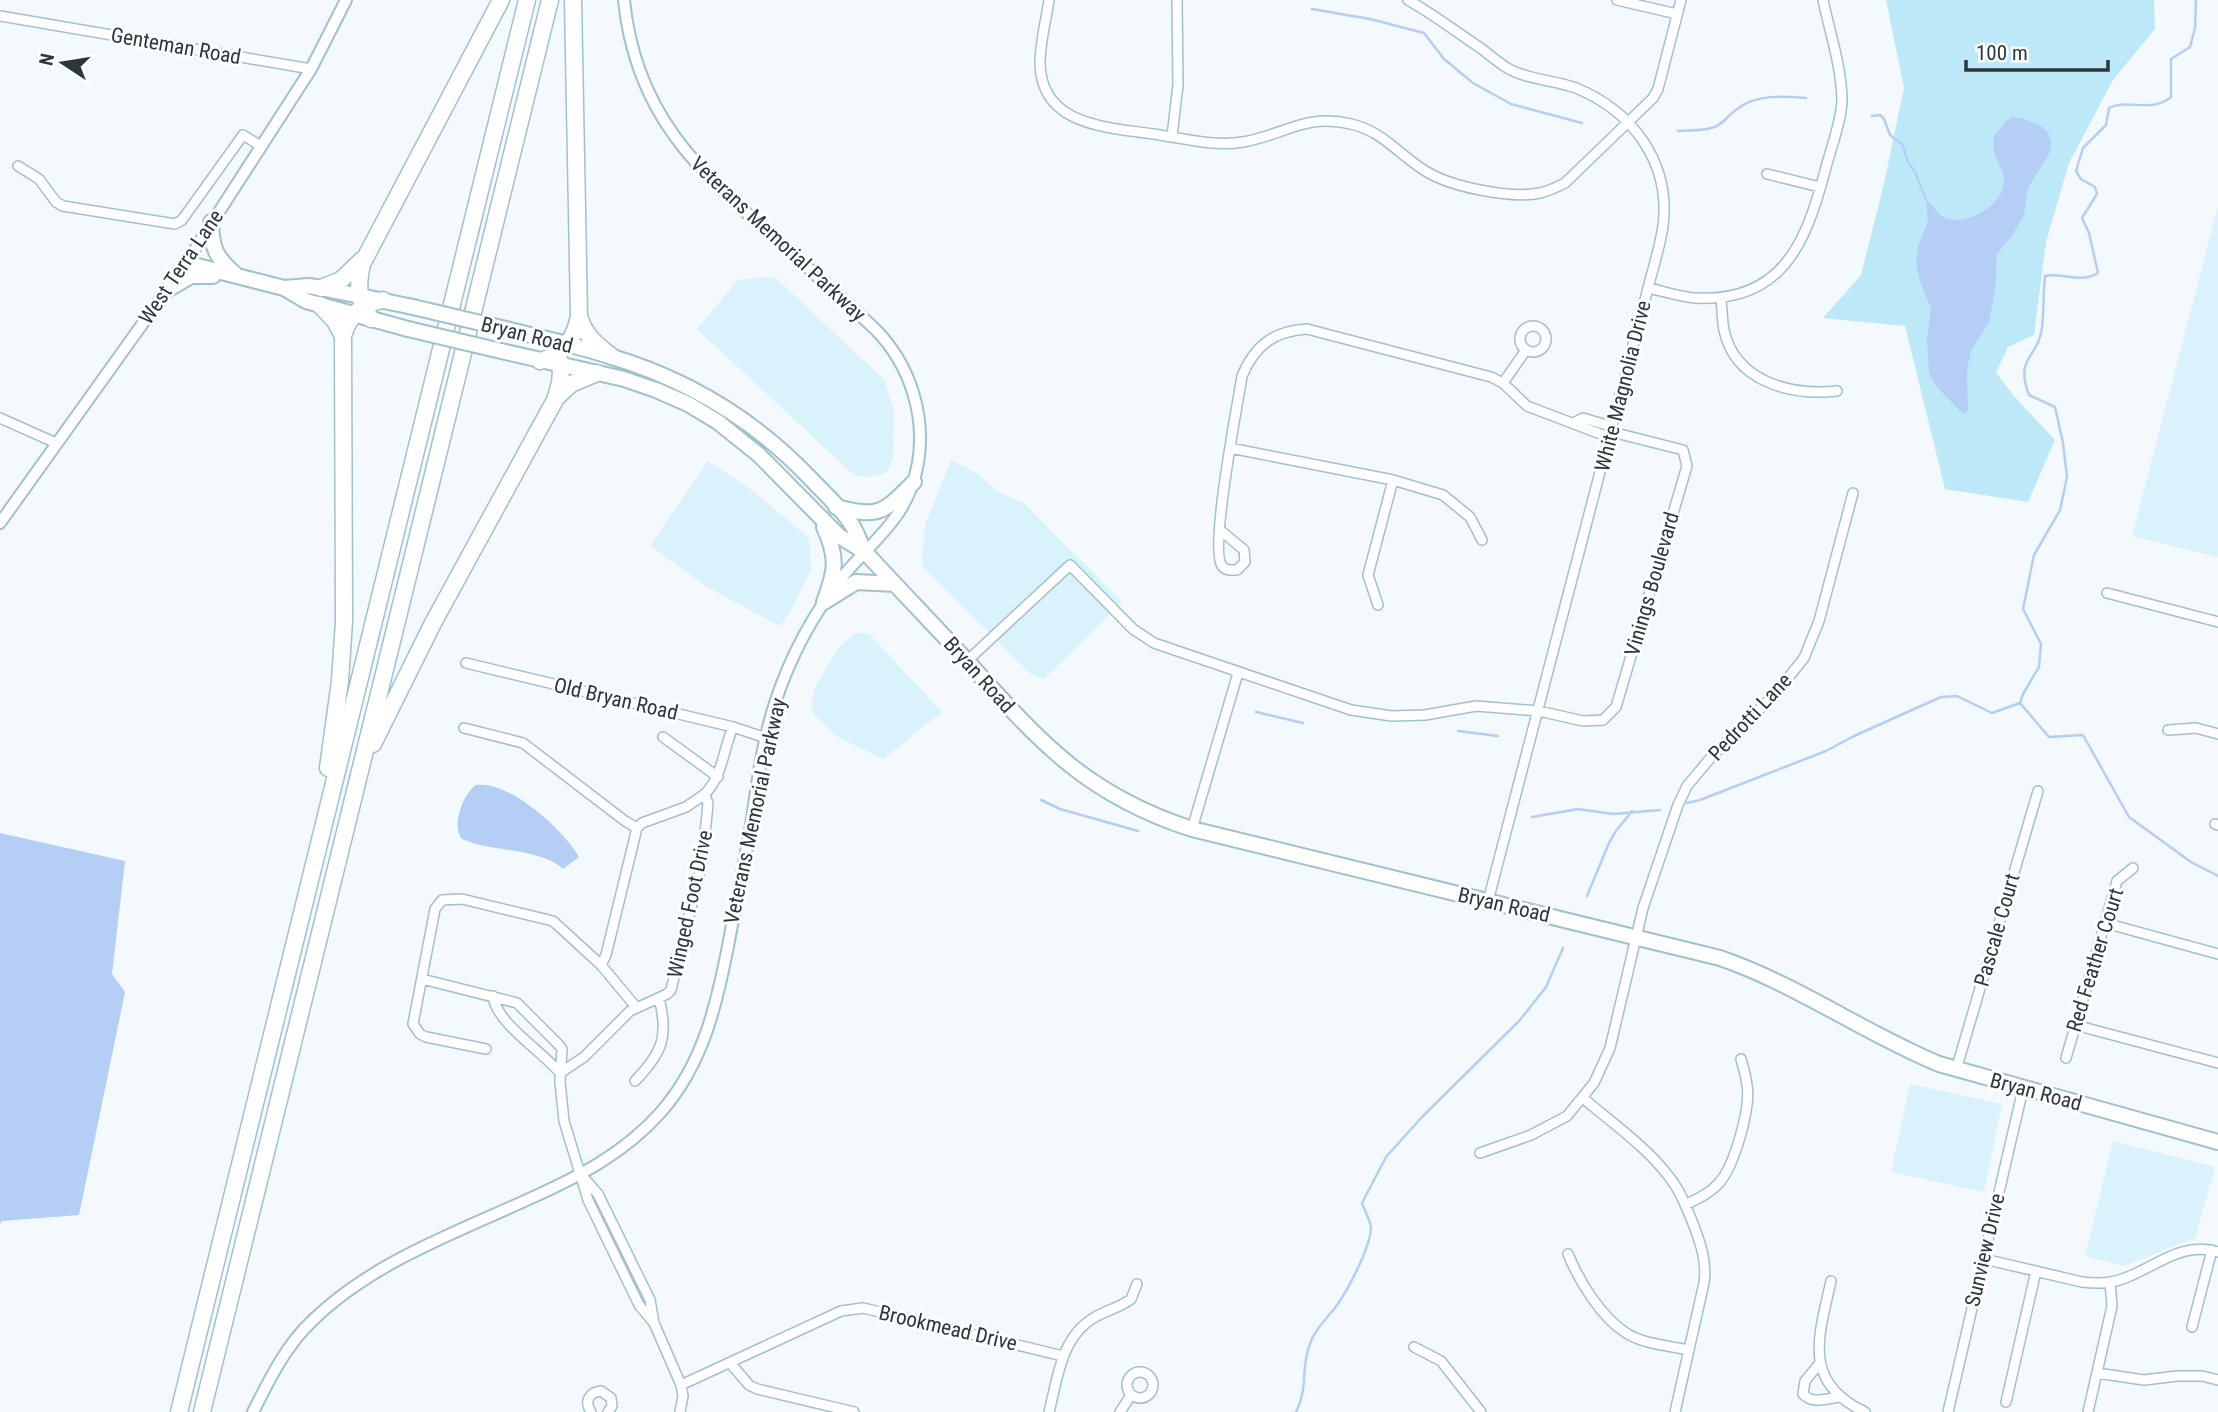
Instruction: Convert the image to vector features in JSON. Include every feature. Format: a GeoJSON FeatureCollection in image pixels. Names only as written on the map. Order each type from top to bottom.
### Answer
{"type":"FeatureCollection","features":[{"type":"Feature","properties":{"kind":"highway"},"geometry":{"type":"LineString","coordinates":[[361,309],[359,280],[366,256],[501,0]]}},
{"type":"Feature","properties":{"kind":"highway"},"geometry":{"type":"LineString","coordinates":[[178,1412],[527,0]]}},
{"type":"Feature","properties":{"kind":"highway"},"geometry":{"type":"LineString","coordinates":[[202,1412],[550,0]]}},
{"type":"Feature","properties":{"kind":"highway"},"geometry":{"type":"LineString","coordinates":[[573,0],[579,316],[581,326],[588,336],[611,356]]}},
{"type":"Feature","properties":{"kind":"highway"},"geometry":{"type":"LineString","coordinates":[[321,288],[341,280],[366,256]]}},
{"type":"Feature","properties":{"kind":"highway"},"geometry":{"type":"LineString","coordinates":[[318,848],[340,681],[344,621],[343,336],[347,322],[361,309],[383,300]]}},
{"type":"Feature","properties":{"kind":"highway"},"geometry":{"type":"LineString","coordinates":[[320,305],[335,321],[343,336]]}},
{"type":"Feature","properties":{"kind":"highway"},"geometry":{"type":"LineString","coordinates":[[540,361],[560,351],[574,335],[579,316]]}},
{"type":"Feature","properties":{"kind":"highway"},"geometry":{"type":"LineString","coordinates":[[359,775],[433,623],[555,400],[560,387],[560,351]]}},
{"type":"Feature","properties":{"kind":"highway"},"geometry":{"type":"LineString","coordinates":[[555,400],[570,384],[597,373]]}},
{"type":"Feature","properties":{"kind":"main road"},"geometry":{"type":"LineString","coordinates":[[211,222],[217,256],[239,277]]}},
{"type":"Feature","properties":{"kind":"main road","name":"Bryan Road"},"geometry":{"type":"LineString","coordinates":[[186,263],[284,288],[306,301],[320,305],[361,309]]}},
{"type":"Feature","properties":{"kind":"main road"},"geometry":{"type":"LineString","coordinates":[[167,290],[191,276],[239,277]]}},
{"type":"Feature","properties":{"kind":"main road","name":"Bryan Road"},"geometry":{"type":"LineString","coordinates":[[284,288],[321,288],[408,329],[540,361]]}},
{"type":"Feature","properties":{"kind":"main road","name":"Bryan Road"},"geometry":{"type":"LineString","coordinates":[[383,300],[506,329],[560,351],[597,373],[656,390],[703,413],[759,454],[839,536],[865,552],[1038,738],[1086,779],[1133,806],[1192,830],[1720,958],[1770,976],[1896,1045],[1956,1070],[2218,1142]]}},
{"type":"Feature","properties":{"kind":"main road","name":"Bryan Road"},"geometry":{"type":"LineString","coordinates":[[560,351],[611,356],[658,373],[690,388],[750,424],[790,457],[851,523],[865,552]]}},
{"type":"Feature","properties":{"kind":"main road"},"geometry":{"type":"LineString","coordinates":[[836,507],[859,513],[882,511],[914,482]]}},
{"type":"Feature","properties":{"kind":"main road"},"geometry":{"type":"LineString","coordinates":[[818,514],[834,549],[831,581],[824,602]]}},
{"type":"Feature","properties":{"kind":"main road"},"geometry":{"type":"LineString","coordinates":[[824,602],[856,583],[895,584]]}},
{"type":"Feature","properties":{"kind":"street","name":"West Terra Lane"},"geometry":{"type":"LineString","coordinates":[[0,523],[186,263],[311,69],[346,0]]}},
{"type":"Feature","properties":{"kind":"street","name":"Veterans Memorial Parkway"},"geometry":{"type":"LineString","coordinates":[[253,1412],[272,1374],[313,1320],[387,1264],[582,1175],[635,1137],[660,1113],[685,1079],[702,1045],[722,975],[766,738],[787,671],[824,602],[896,519],[914,482],[920,451],[919,417],[911,384],[894,352],[876,330],[715,185],[683,149],[666,124],[645,82],[633,49],[624,0]]}},
{"type":"Feature","properties":{"kind":"street"},"geometry":{"type":"LineString","coordinates":[[1049,0],[1040,63],[1042,78],[1056,104],[1066,113],[1086,123],[1205,142],[1241,143],[1306,122],[1353,124],[1377,134],[1438,178],[1473,187],[1525,195],[1552,190],[1565,183],[1645,106],[1658,89],[1681,0]]}},
{"type":"Feature","properties":{"kind":"street"},"geometry":{"type":"LineString","coordinates":[[1171,136],[1178,85],[1177,0]]}},
{"type":"Feature","properties":{"kind":"street","name":"White Magnolia Drive"},"geometry":{"type":"LineString","coordinates":[[1408,0],[1508,68],[1602,100],[1628,121],[1653,160],[1662,192],[1663,225],[1648,288],[1488,901]]}},
{"type":"Feature","properties":{"kind":"street"},"geometry":{"type":"LineString","coordinates":[[1617,0],[1677,14]]}},
{"type":"Feature","properties":{"kind":"street"},"geometry":{"type":"LineString","coordinates":[[1648,288],[1693,298],[1721,298],[1751,290],[1774,276],[1795,253],[1806,231],[1821,187],[1842,102],[1838,59],[1823,0]]}},
{"type":"Feature","properties":{"kind":"street","name":"Genteman Road"},"geometry":{"type":"LineString","coordinates":[[0,16],[311,69]]}},
{"type":"Feature","properties":{"kind":"street"},"geometry":{"type":"LineString","coordinates":[[18,166],[39,179],[56,202],[63,206],[175,224],[181,220],[243,135],[261,146]]}},
{"type":"Feature","properties":{"kind":"street"},"geometry":{"type":"LineString","coordinates":[[1767,174],[1821,187]]}},
{"type":"Feature","properties":{"kind":"street"},"geometry":{"type":"LineString","coordinates":[[1721,298],[1724,332],[1737,359],[1757,379],[1812,394],[1837,391]]}},
{"type":"Feature","properties":{"kind":"street"},"geometry":{"type":"LineString","coordinates":[[1220,530],[1242,376],[1248,363],[1269,340],[1287,330],[1307,329],[1491,377],[1503,383],[1527,406],[1573,423],[1583,418],[1612,432]]}},
{"type":"Feature","properties":{"kind":"street"},"geometry":{"type":"LineString","coordinates":[[1503,383],[1526,350]]}},
{"type":"Feature","properties":{"kind":"street"},"geometry":{"type":"LineString","coordinates":[[0,418],[56,443]]}},
{"type":"Feature","properties":{"kind":"street","name":"Vinings Boulevard"},"geometry":{"type":"LineString","coordinates":[[1539,711],[1583,721],[1602,720],[1616,707],[1687,467],[1683,450],[1612,432]]}},
{"type":"Feature","properties":{"kind":"street"},"geometry":{"type":"LineString","coordinates":[[1230,448],[1393,480],[1443,495],[1470,517],[1482,540]]}},
{"type":"Feature","properties":{"kind":"street"},"geometry":{"type":"LineString","coordinates":[[1378,605],[1368,575],[1393,480]]}},
{"type":"Feature","properties":{"kind":"street","name":"Pedrotti Lane"},"geometry":{"type":"LineString","coordinates":[[1480,1153],[1531,1135],[1567,1116],[1594,1083],[1610,1048],[1636,937],[1672,822],[1687,786],[1713,755],[1776,693],[1804,658],[1819,621],[1853,492]]}},
{"type":"Feature","properties":{"kind":"street"},"geometry":{"type":"LineString","coordinates":[[967,661],[1070,565],[1133,629],[1154,643],[1351,710],[1392,716],[1425,715],[1476,706],[1539,711]]}},
{"type":"Feature","properties":{"kind":"street"},"geometry":{"type":"LineString","coordinates":[[2107,593],[2218,622]]}},
{"type":"Feature","properties":{"kind":"street","name":"Old Bryan Road"},"geometry":{"type":"LineString","coordinates":[[466,663],[733,727],[766,738]]}},
{"type":"Feature","properties":{"kind":"street"},"geometry":{"type":"LineString","coordinates":[[1192,830],[1238,673]]}},
{"type":"Feature","properties":{"kind":"street"},"geometry":{"type":"LineString","coordinates":[[601,965],[606,955],[637,828],[642,823],[686,807],[705,793],[718,777],[726,742],[733,727]]}},
{"type":"Feature","properties":{"kind":"street"},"geometry":{"type":"LineString","coordinates":[[464,728],[523,743],[637,828]]}},
{"type":"Feature","properties":{"kind":"street"},"geometry":{"type":"LineString","coordinates":[[2168,730],[2196,728],[2218,734]]}},
{"type":"Feature","properties":{"kind":"street"},"geometry":{"type":"LineString","coordinates":[[663,737],[718,777]]}},
{"type":"Feature","properties":{"kind":"street","name":"Pascale Court"},"geometry":{"type":"LineString","coordinates":[[1956,1070],[2038,791]]}},
{"type":"Feature","properties":{"kind":"street","name":"Winged Foot Drive"},"geometry":{"type":"LineString","coordinates":[[560,1073],[584,1058],[636,1007],[667,995],[674,985],[702,863],[708,804],[705,793]]}},
{"type":"Feature","properties":{"kind":"street","name":"Red Feather Court"},"geometry":{"type":"LineString","coordinates":[[2066,1058],[2117,881],[2133,868]]}},
{"type":"Feature","properties":{"kind":"street"},"geometry":{"type":"LineString","coordinates":[[486,1049],[420,1034],[413,1024],[435,909],[447,898],[462,899],[553,921],[601,965],[636,1007]]}},
{"type":"Feature","properties":{"kind":"street"},"geometry":{"type":"LineString","coordinates":[[2105,923],[2218,954]]}},
{"type":"Feature","properties":{"kind":"street"},"geometry":{"type":"LineString","coordinates":[[422,979],[517,1003],[562,1049],[560,1073],[564,1121],[588,1200],[639,1305],[654,1323],[681,1385],[683,1396],[680,1412]]}},
{"type":"Feature","properties":{"kind":"street"},"geometry":{"type":"LineString","coordinates":[[493,996],[496,1011],[550,1060],[560,1073]]}},
{"type":"Feature","properties":{"kind":"street"},"geometry":{"type":"LineString","coordinates":[[635,1081],[658,1053],[664,1023],[659,998]]}},
{"type":"Feature","properties":{"kind":"street"},"geometry":{"type":"LineString","coordinates":[[2075,1025],[2218,1063]]}},
{"type":"Feature","properties":{"kind":"street"},"geometry":{"type":"LineString","coordinates":[[1685,1205],[1709,1192],[1729,1169],[1747,1102],[1748,1085],[1741,1059]]}},
{"type":"Feature","properties":{"kind":"street","name":"Sunview Drive"},"geometry":{"type":"LineString","coordinates":[[1948,1412],[2024,1089]]}},
{"type":"Feature","properties":{"kind":"street"},"geometry":{"type":"LineString","coordinates":[[1583,1098],[1658,1164],[1678,1190],[1706,1261],[1704,1283],[1675,1412]]}},
{"type":"Feature","properties":{"kind":"street"},"geometry":{"type":"LineString","coordinates":[[1984,1259],[2082,1282],[2110,1282],[2125,1278],[2181,1251],[2215,1251],[2192,1327]]}},
{"type":"Feature","properties":{"kind":"street"},"geometry":{"type":"LineString","coordinates":[[1568,1255],[1578,1278],[1609,1318],[1626,1333],[1689,1350]]}},
{"type":"Feature","properties":{"kind":"street"},"geometry":{"type":"LineString","coordinates":[[2006,1402],[2036,1272]]}},
{"type":"Feature","properties":{"kind":"street"},"geometry":{"type":"LineString","coordinates":[[1831,1281],[1819,1335],[1819,1364],[1832,1389],[1864,1412]]}},
{"type":"Feature","properties":{"kind":"street"},"geometry":{"type":"LineString","coordinates":[[2088,1412],[2112,1306],[2110,1282]]}},
{"type":"Feature","properties":{"kind":"street"},"geometry":{"type":"LineString","coordinates":[[1049,1412],[1063,1356],[1071,1338],[1096,1316],[1127,1302],[1134,1295],[1137,1284]]}},
{"type":"Feature","properties":{"kind":"street","name":"Brookmead Drive"},"geometry":{"type":"LineString","coordinates":[[681,1385],[841,1311],[863,1308],[1063,1356]]}},
{"type":"Feature","properties":{"kind":"street"},"geometry":{"type":"LineString","coordinates":[[1414,1346],[1441,1361],[1481,1412]]}},
{"type":"Feature","properties":{"kind":"street"},"geometry":{"type":"LineString","coordinates":[[731,1364],[744,1380],[757,1389],[854,1412]]}},
{"type":"Feature","properties":{"kind":"street"},"geometry":{"type":"LineString","coordinates":[[1819,1364],[1805,1381],[1803,1394],[1808,1399],[1817,1401],[1840,1397]]}},
{"type":"Feature","properties":{"kind":"street"},"geometry":{"type":"LineString","coordinates":[[2097,1373],[2144,1380],[2177,1376],[2202,1376],[2218,1380]]}},
{"type":"Feature","properties":{"kind":"street"},"geometry":{"type":"LineString","coordinates":[[591,1412],[588,1399],[593,1393],[601,1391],[611,1398],[612,1406],[608,1412]]}},
{"type":"Feature","properties":{"kind":"street"},"geometry":{"type":"LineString","coordinates":[[1120,1412],[1131,1395]]}},
{"type":"Feature","properties":{"kind":"shaded area"},"geometry":{"type":"Polygon","coordinates":[[[1886,0],[2154,0],[2155,29],[2113,80],[2069,163],[2046,242],[2034,335],[2008,347],[1996,372],[2012,394],[2055,440],[2028,502],[1945,489],[1905,326],[1823,318],[1861,275],[1904,88],[1886,0]]]}},
{"type":"Feature","properties":{"kind":"shaded area"},"geometry":{"type":"Polygon","coordinates":[[[2012,117],[2022,118],[2042,127],[2048,132],[2051,143],[2049,154],[2028,188],[2024,215],[1997,254],[1995,290],[1989,322],[1971,351],[1967,369],[1968,411],[1963,414],[1936,386],[1929,373],[1927,339],[1931,309],[1916,264],[1918,247],[1928,221],[1926,199],[1942,216],[1954,220],[1984,211],[1999,196],[2004,178],[1994,153],[1994,136],[2012,117]]]}},
{"type":"Feature","properties":{"kind":"shaded area"},"geometry":{"type":"Polygon","coordinates":[[[2218,206],[2218,557],[2132,536],[2218,206]]]}},
{"type":"Feature","properties":{"kind":"shaded area"},"geometry":{"type":"Polygon","coordinates":[[[765,277],[777,279],[884,380],[894,410],[893,459],[887,472],[871,477],[854,475],[697,329],[738,280],[765,277]]]}},
{"type":"Feature","properties":{"kind":"shaded area"},"geometry":{"type":"Polygon","coordinates":[[[951,460],[976,473],[1000,493],[1024,503],[1122,602],[1044,679],[1032,675],[924,568],[922,558],[925,525],[951,460]]]}},
{"type":"Feature","properties":{"kind":"shaded area"},"geometry":{"type":"Polygon","coordinates":[[[708,461],[748,487],[809,538],[811,570],[780,626],[709,588],[650,546],[708,461]]]}},
{"type":"Feature","properties":{"kind":"shaded area"},"geometry":{"type":"Polygon","coordinates":[[[857,633],[869,634],[942,712],[883,759],[836,736],[813,713],[811,701],[817,683],[840,646],[857,633]]]}},
{"type":"Feature","properties":{"kind":"shaded area"},"geometry":{"type":"Polygon","coordinates":[[[476,785],[504,790],[519,798],[549,821],[579,857],[563,869],[542,857],[462,839],[458,826],[460,810],[467,795],[476,785]]]}},
{"type":"Feature","properties":{"kind":"shaded area"},"geometry":{"type":"Polygon","coordinates":[[[0,833],[125,861],[112,974],[125,992],[79,1215],[2,1221],[0,1224],[0,833]]]}},
{"type":"Feature","properties":{"kind":"shaded area"},"geometry":{"type":"Polygon","coordinates":[[[1910,1084],[2002,1104],[1984,1192],[1891,1172],[1910,1084]]]}},
{"type":"Feature","properties":{"kind":"shaded area"},"geometry":{"type":"Polygon","coordinates":[[[2113,1141],[2215,1167],[2195,1238],[2124,1266],[2085,1256],[2113,1141]]]}},
{"type":"Feature","properties":{"kind":"waterway"},"geometry":{"type":"LineString","coordinates":[[2020,703],[2039,667],[2041,644],[2023,609],[2034,555],[2060,510],[2067,477],[2055,407],[2029,395],[2025,382],[2026,365],[2037,345],[2042,327],[2045,276],[2085,278],[2098,273],[2089,233],[2082,218],[2097,194],[2095,187],[2081,179],[2076,171],[2083,148],[2106,125],[2109,108],[2124,104],[2155,104],[2171,97],[2171,59],[2190,47],[2195,28],[2196,0]]}},
{"type":"Feature","properties":{"kind":"waterway"},"geometry":{"type":"LineString","coordinates":[[1312,9],[1370,19],[1424,33],[1444,59],[1473,83],[1511,104],[1582,123]]}},
{"type":"Feature","properties":{"kind":"waterway"},"geometry":{"type":"LineString","coordinates":[[1678,131],[1715,127],[1744,104],[1761,98],[1806,98]]}},
{"type":"Feature","properties":{"kind":"waterway"},"geometry":{"type":"LineString","coordinates":[[1872,116],[1880,115],[1890,135],[1902,144],[1926,199]]}},
{"type":"Feature","properties":{"kind":"waterway"},"geometry":{"type":"LineString","coordinates":[[1687,803],[1826,751],[1941,697],[1957,696],[1992,713],[2020,703]]}},
{"type":"Feature","properties":{"kind":"waterway"},"geometry":{"type":"LineString","coordinates":[[2020,703],[2049,737],[2083,735],[2129,817],[2191,862],[2218,876]]}},
{"type":"Feature","properties":{"kind":"waterway"},"geometry":{"type":"LineString","coordinates":[[1256,712],[1303,723]]}},
{"type":"Feature","properties":{"kind":"waterway"},"geometry":{"type":"LineString","coordinates":[[1458,731],[1498,736]]}},
{"type":"Feature","properties":{"kind":"waterway"},"geometry":{"type":"LineString","coordinates":[[1041,800],[1060,809],[1138,831]]}},
{"type":"Feature","properties":{"kind":"waterway"},"geometry":{"type":"LineString","coordinates":[[1532,817],[1578,809],[1613,814],[1660,810]]}},
{"type":"Feature","properties":{"kind":"waterway"},"geometry":{"type":"LineString","coordinates":[[1587,896],[1609,843],[1632,811]]}},
{"type":"Feature","properties":{"kind":"waterway"},"geometry":{"type":"LineString","coordinates":[[1296,1412],[1312,1339],[1346,1291],[1366,1248],[1371,1226],[1362,1203],[1386,1157],[1422,1117],[1520,1020],[1546,987],[1563,948]]}}]}
